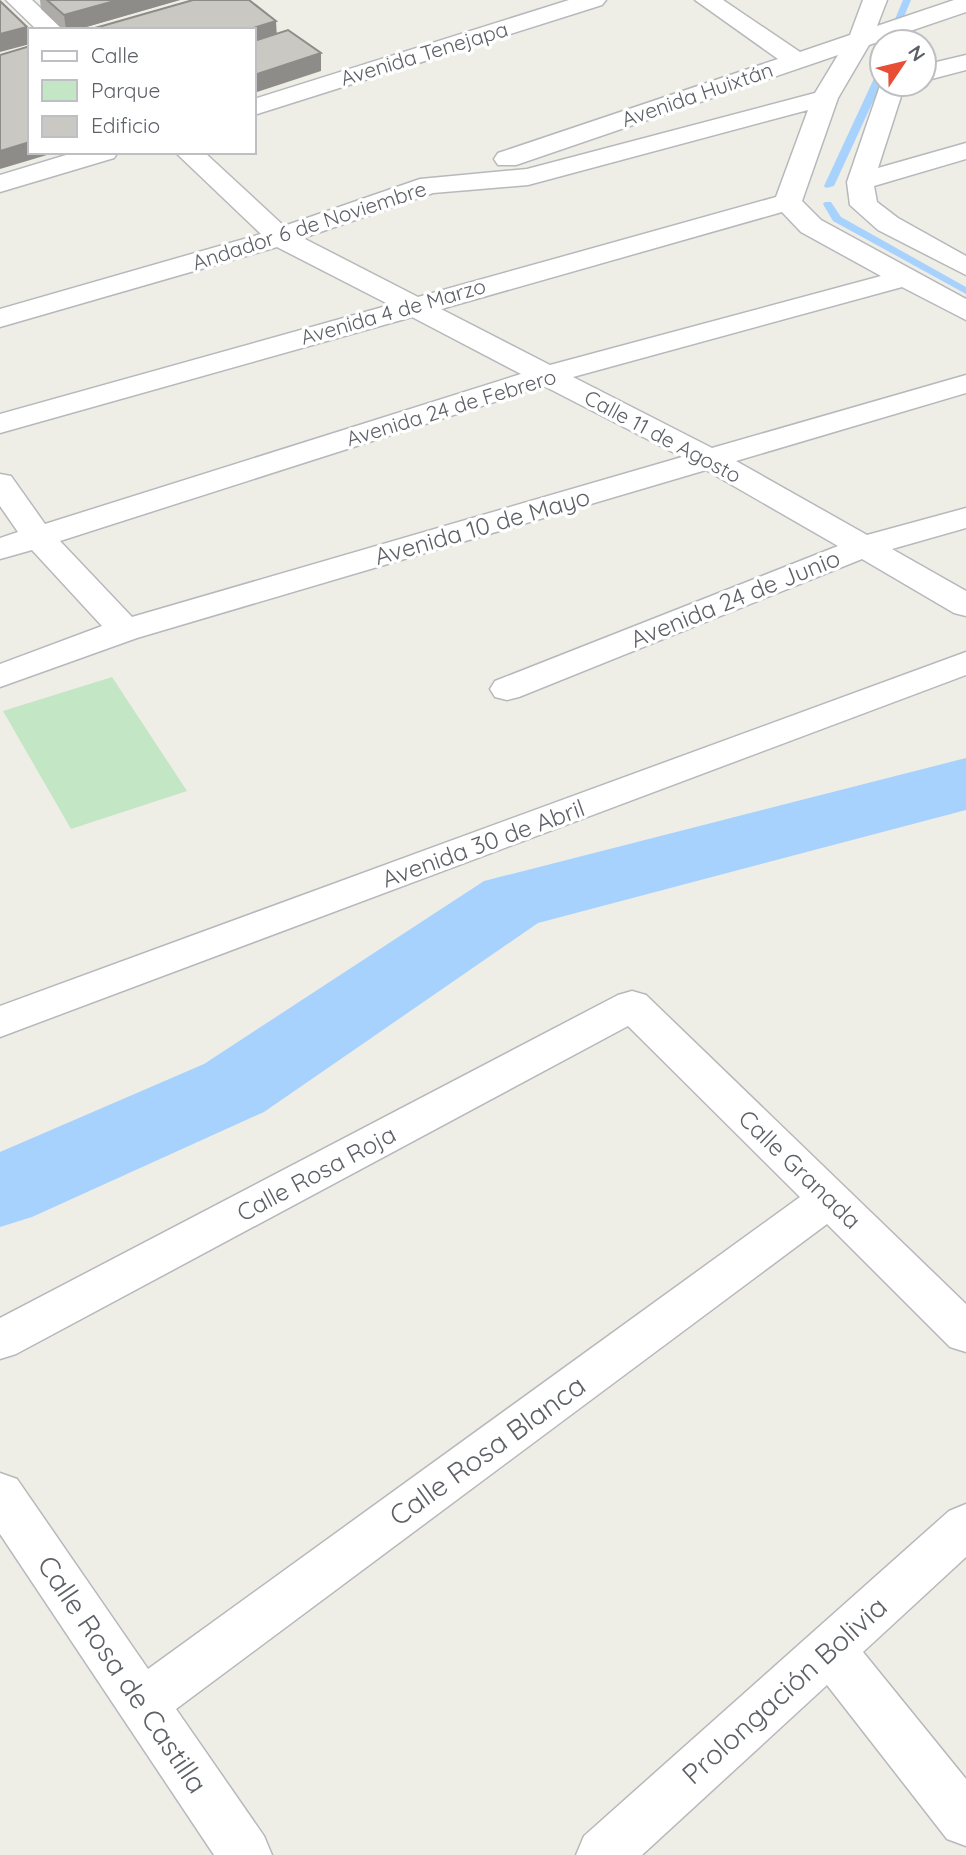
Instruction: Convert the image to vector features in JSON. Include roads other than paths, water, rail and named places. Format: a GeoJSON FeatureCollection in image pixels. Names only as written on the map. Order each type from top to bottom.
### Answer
{"type":"FeatureCollection","features":[{"type":"Feature","properties":{"kind":"street"},"geometry":{"type":"LineString","coordinates":[[18,0],[50,28]]}},
{"type":"Feature","properties":{"kind":"street","name":"Avenida Tenejapa"},"geometry":{"type":"LineString","coordinates":[[256,106],[594,0]]}},
{"type":"Feature","properties":{"kind":"street"},"geometry":{"type":"LineString","coordinates":[[707,0],[796,60]]}},
{"type":"Feature","properties":{"kind":"street"},"geometry":{"type":"LineString","coordinates":[[875,0],[860,40],[825,98],[788,202],[811,226],[966,311]]}},
{"type":"Feature","properties":{"kind":"street","name":"Avenida Huixtán"},"geometry":{"type":"LineString","coordinates":[[918,28],[966,4]]}},
{"type":"Feature","properties":{"kind":"street","name":"Avenida Huixtán"},"geometry":{"type":"LineString","coordinates":[[429,185],[796,60],[868,39]]}},
{"type":"Feature","properties":{"kind":"street"},"geometry":{"type":"LineString","coordinates":[[938,69],[966,62]]}},
{"type":"Feature","properties":{"kind":"street","name":"Andador 6 de Noviembre"},"geometry":{"type":"LineString","coordinates":[[0,318],[280,237],[429,185],[528,177],[825,98]]}},
{"type":"Feature","properties":{"kind":"street"},"geometry":{"type":"LineString","coordinates":[[887,98],[860,183],[864,205],[888,224],[964,264]]}},
{"type":"Feature","properties":{"kind":"street"},"geometry":{"type":"LineString","coordinates":[[860,183],[966,151]]}},
{"type":"Feature","properties":{"kind":"street"},"geometry":{"type":"LineString","coordinates":[[0,184],[98,154]]}},
{"type":"Feature","properties":{"kind":"street","name":"Calle 11 de Agosto"},"geometry":{"type":"LineString","coordinates":[[190,154],[280,237],[709,459],[966,605]]}},
{"type":"Feature","properties":{"kind":"street","name":"Avenida 4 de Marzo"},"geometry":{"type":"LineString","coordinates":[[0,424],[788,202]]}},
{"type":"Feature","properties":{"kind":"street","name":"Avenida 24 de Febrero"},"geometry":{"type":"LineString","coordinates":[[0,549],[547,376],[905,278]]}},
{"type":"Feature","properties":{"kind":"street","name":"Avenida 10 de Mayo"},"geometry":{"type":"LineString","coordinates":[[0,676],[125,630],[966,384]]}},
{"type":"Feature","properties":{"kind":"street"},"geometry":{"type":"LineString","coordinates":[[0,483],[38,537],[125,630]]}},
{"type":"Feature","properties":{"kind":"street","name":"Avenida 24 de Junio"},"geometry":{"type":"LineString","coordinates":[[507,689],[866,547],[966,518]]}},
{"type":"Feature","properties":{"kind":"street","name":"Avenida 30 de Abril"},"geometry":{"type":"LineString","coordinates":[[0,1022],[966,663]]}},
{"type":"Feature","properties":{"kind":"street","name":"Calle Granada"},"geometry":{"type":"LineString","coordinates":[[632,1006],[966,1333]]}},
{"type":"Feature","properties":{"kind":"street","name":"Calle Rosa Roja"},"geometry":{"type":"LineString","coordinates":[[0,1340],[632,1006]]}},
{"type":"Feature","properties":{"kind":"street","name":"Calle Rosa Blanca"},"geometry":{"type":"LineString","coordinates":[[144,1702],[831,1198]]}},
{"type":"Feature","properties":{"kind":"street","name":"Calle Rosa de Castilla"},"geometry":{"type":"LineString","coordinates":[[0,1494],[144,1702],[245,1855]]}},
{"type":"Feature","properties":{"kind":"street","name":"Prolongación Bolivia"},"geometry":{"type":"LineString","coordinates":[[603,1855],[966,1526]]}},
{"type":"Feature","properties":{"kind":"street"},"geometry":{"type":"LineString","coordinates":[[830,1650],[966,1820]]}},
{"type":"Feature","properties":{"kind":"waterway"},"geometry":{"type":"LineString","coordinates":[[899,19],[907,0]]}},
{"type":"Feature","properties":{"kind":"waterway"},"geometry":{"type":"LineString","coordinates":[[829,186],[870,98]]}},
{"type":"Feature","properties":{"kind":"waterway"},"geometry":{"type":"LineString","coordinates":[[828,204],[837,219],[966,291]]}},
{"type":"Feature","properties":{"kind":"waterway"},"geometry":{"type":"LineString","coordinates":[[0,1191],[234,1088],[512,901],[966,784]]}}]}
